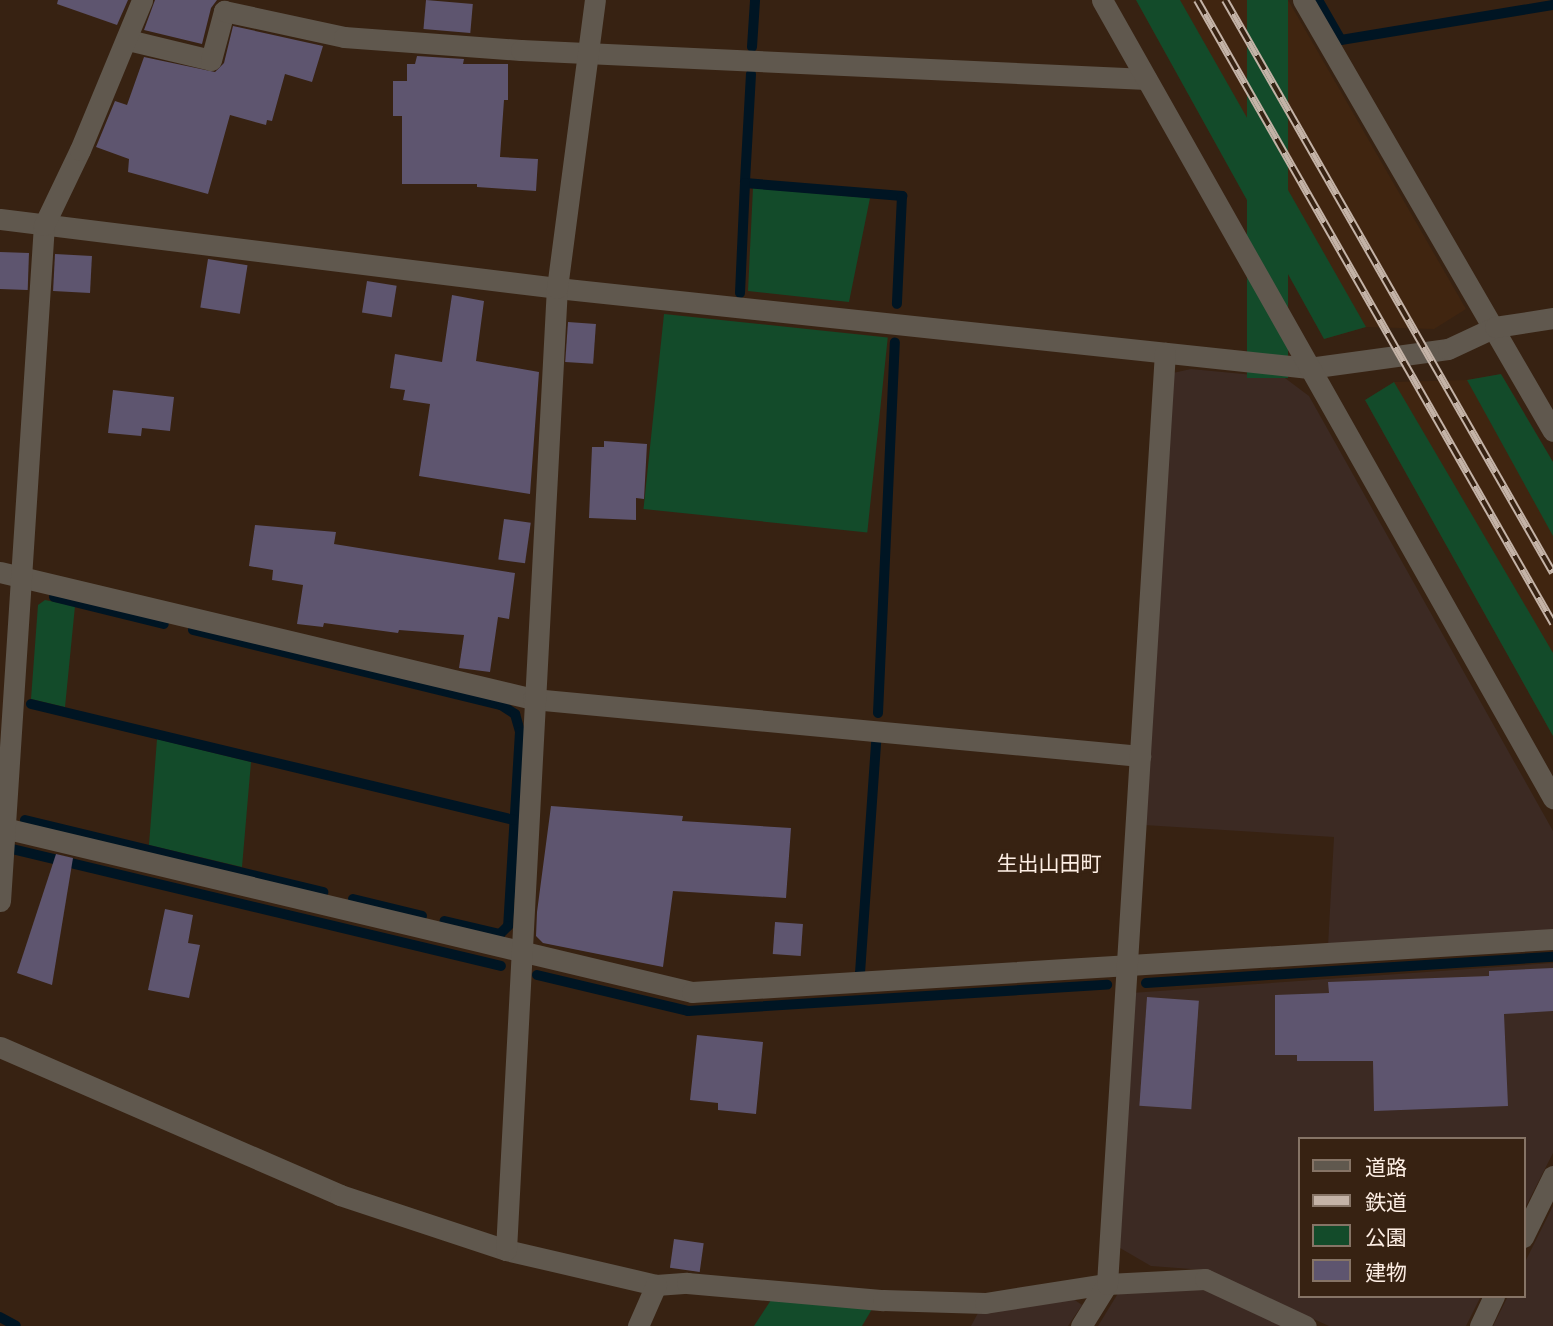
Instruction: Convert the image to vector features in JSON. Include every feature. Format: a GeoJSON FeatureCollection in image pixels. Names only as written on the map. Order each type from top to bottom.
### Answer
{"type":"FeatureCollection","features":[{"type":"Feature","properties":{"kind":"street"},"geometry":{"type":"LineString","coordinates":[[0,901],[44,225],[128,40],[142,0]]}},
{"type":"Feature","properties":{"kind":"street"},"geometry":{"type":"LineString","coordinates":[[506,1250],[556,289],[595,0]]}},
{"type":"Feature","properties":{"kind":"street"},"geometry":{"type":"LineString","coordinates":[[1102,0],[1553,798]]}},
{"type":"Feature","properties":{"kind":"street"},"geometry":{"type":"LineString","coordinates":[[1303,0],[1553,431]]}},
{"type":"Feature","properties":{"kind":"street"},"geometry":{"type":"LineString","coordinates":[[128,40],[211,60],[223,11],[344,37],[588,54],[1146,79]]}},
{"type":"Feature","properties":{"kind":"street"},"geometry":{"type":"LineString","coordinates":[[0,219],[556,289],[1309,368],[1448,349],[1495,327],[1553,318]]}},
{"type":"Feature","properties":{"kind":"street"},"geometry":{"type":"LineString","coordinates":[[1082,1326],[1107,1284],[1165,353]]}},
{"type":"Feature","properties":{"kind":"street"},"geometry":{"type":"LineString","coordinates":[[0,572],[533,699],[1140,756]]}},
{"type":"Feature","properties":{"kind":"street"},"geometry":{"type":"LineString","coordinates":[[3,837],[521,950],[692,992],[1553,939]]}},
{"type":"Feature","properties":{"kind":"street"},"geometry":{"type":"LineString","coordinates":[[0,1047],[340,1195],[506,1250],[656,1285],[687,1283],[883,1300],[985,1303],[1107,1284],[1205,1279],[1307,1326]]}},
{"type":"Feature","properties":{"kind":"street"},"geometry":{"type":"LineString","coordinates":[[1525,1233],[1553,1176]]}},
{"type":"Feature","properties":{"kind":"street"},"geometry":{"type":"LineString","coordinates":[[638,1326],[656,1285]]}},
{"type":"Feature","properties":{"kind":"street"},"geometry":{"type":"LineString","coordinates":[[1480,1326],[1493,1298]]}},
{"type":"Feature","properties":{"kind":"shaded area"},"geometry":{"type":"Polygon","coordinates":[[[1136,0],[1288,0],[1466,309],[1434,329],[1366,327],[1324,339],[1136,0]]]}},
{"type":"Feature","properties":{"kind":"shaded area"},"geometry":{"type":"Polygon","coordinates":[[[1191,369],[1285,378],[1309,396],[1553,831],[1553,932],[1328,946],[1334,837],[1144,825],[1173,373],[1191,369]]]}},
{"type":"Feature","properties":{"kind":"shaded area"},"geometry":{"type":"Polygon","coordinates":[[[1501,374],[1553,462],[1553,736],[1365,400],[1394,382],[1466,380],[1501,374]]]}},
{"type":"Feature","properties":{"kind":"shaded area"},"geometry":{"type":"Polygon","coordinates":[[[1553,963],[1553,1153],[1525,1208],[1525,1137],[1298,1137],[1298,1298],[1480,1298],[1466,1326],[1329,1326],[1204,1270],[1151,1266],[1120,1248],[1131,993],[1553,963]]]}},
{"type":"Feature","properties":{"kind":"shaded area"},"geometry":{"type":"Polygon","coordinates":[[[1553,1206],[1553,1326],[1493,1326],[1507,1298],[1525,1298],[1525,1262],[1553,1206]]]}},
{"type":"Feature","properties":{"kind":"shaded area"},"geometry":{"type":"Polygon","coordinates":[[[1120,1290],[1208,1290],[1281,1326],[1098,1326],[1120,1290]]]}},
{"type":"Feature","properties":{"kind":"shaded area"},"geometry":{"type":"Polygon","coordinates":[[[1072,1298],[1082,1305],[1068,1326],[971,1326],[978,1313],[1072,1298]]]}},
{"type":"Feature","properties":{"kind":"green space"},"geometry":{"type":"Polygon","coordinates":[[[1136,0],[1180,0],[1366,327],[1324,339],[1136,0]]]}},
{"type":"Feature","properties":{"kind":"green space"},"geometry":{"type":"Polygon","coordinates":[[[1247,0],[1288,0],[1288,378],[1247,378],[1247,0]]]}},
{"type":"Feature","properties":{"kind":"green space"},"geometry":{"type":"Polygon","coordinates":[[[753,188],[870,198],[849,302],[748,291],[753,188]]]}},
{"type":"Feature","properties":{"kind":"green space"},"geometry":{"type":"Polygon","coordinates":[[[664,314],[888,338],[867,532],[644,509],[664,314]]]}},
{"type":"Feature","properties":{"kind":"green space"},"geometry":{"type":"Polygon","coordinates":[[[1501,374],[1553,462],[1553,536],[1467,380],[1501,374]]]}},
{"type":"Feature","properties":{"kind":"green space"},"geometry":{"type":"Polygon","coordinates":[[[1394,382],[1553,653],[1553,736],[1365,400],[1394,382]]]}},
{"type":"Feature","properties":{"kind":"green space"},"geometry":{"type":"Polygon","coordinates":[[[45,600],[75,606],[65,707],[31,699],[38,605],[45,600]]]}},
{"type":"Feature","properties":{"kind":"green space"},"geometry":{"type":"Polygon","coordinates":[[[157,739],[251,762],[242,867],[149,845],[157,739]]]}},
{"type":"Feature","properties":{"kind":"green space"},"geometry":{"type":"Polygon","coordinates":[[[771,1300],[872,1309],[862,1326],[754,1326],[771,1300]]]}},
{"type":"Feature","properties":{"kind":"building"},"geometry":{"type":"Polygon","coordinates":[[[58,0],[128,0],[117,25],[57,4],[58,0]]]}},
{"type":"Feature","properties":{"kind":"building"},"geometry":{"type":"Polygon","coordinates":[[[155,0],[217,0],[211,8],[202,44],[144,30],[155,0]]]}},
{"type":"Feature","properties":{"kind":"building"},"geometry":{"type":"Polygon","coordinates":[[[426,0],[473,4],[470,33],[423,29],[426,0]]]}},
{"type":"Feature","properties":{"kind":"building"},"geometry":{"type":"Polygon","coordinates":[[[233,26],[323,46],[312,82],[285,74],[272,121],[267,120],[266,125],[230,115],[208,194],[128,172],[129,159],[96,147],[115,101],[127,105],[144,57],[215,72],[224,63],[233,26]]]}},
{"type":"Feature","properties":{"kind":"building"},"geometry":{"type":"Polygon","coordinates":[[[417,56],[464,59],[463,64],[508,64],[508,100],[504,100],[500,157],[538,159],[536,191],[477,187],[477,184],[402,184],[402,116],[393,116],[393,81],[407,81],[407,64],[415,64],[417,56]]]}},
{"type":"Feature","properties":{"kind":"building"},"geometry":{"type":"Polygon","coordinates":[[[0,252],[29,253],[28,290],[0,289],[0,252]]]}},
{"type":"Feature","properties":{"kind":"building"},"geometry":{"type":"Polygon","coordinates":[[[55,254],[92,256],[90,293],[53,291],[55,254]]]}},
{"type":"Feature","properties":{"kind":"building"},"geometry":{"type":"Polygon","coordinates":[[[208,259],[248,265],[240,314],[200,307],[208,259]]]}},
{"type":"Feature","properties":{"kind":"building"},"geometry":{"type":"Polygon","coordinates":[[[367,281],[397,286],[392,317],[362,313],[367,281]]]}},
{"type":"Feature","properties":{"kind":"building"},"geometry":{"type":"Polygon","coordinates":[[[452,295],[484,301],[476,361],[539,372],[530,494],[419,476],[430,404],[403,400],[405,390],[390,388],[395,354],[442,362],[452,295]]]}},
{"type":"Feature","properties":{"kind":"building"},"geometry":{"type":"Polygon","coordinates":[[[568,322],[596,324],[593,364],[565,362],[568,322]]]}},
{"type":"Feature","properties":{"kind":"building"},"geometry":{"type":"Polygon","coordinates":[[[113,390],[174,397],[170,431],[142,428],[141,436],[108,433],[113,390]]]}},
{"type":"Feature","properties":{"kind":"building"},"geometry":{"type":"Polygon","coordinates":[[[604,441],[647,444],[644,499],[636,498],[636,520],[589,518],[592,447],[604,447],[604,441]]]}},
{"type":"Feature","properties":{"kind":"building"},"geometry":{"type":"Polygon","coordinates":[[[504,519],[531,523],[525,563],[498,560],[504,519]]]}},
{"type":"Feature","properties":{"kind":"building"},"geometry":{"type":"Polygon","coordinates":[[[255,525],[336,532],[334,544],[515,573],[509,619],[498,617],[490,672],[459,668],[464,635],[399,630],[398,633],[324,623],[323,627],[297,624],[303,585],[272,580],[273,570],[249,566],[255,525]]]}},
{"type":"Feature","properties":{"kind":"building"},"geometry":{"type":"Polygon","coordinates":[[[551,806],[683,816],[682,821],[791,828],[786,898],[673,891],[663,967],[543,943],[536,936],[537,912],[551,806]]]}},
{"type":"Feature","properties":{"kind":"building"},"geometry":{"type":"Polygon","coordinates":[[[56,854],[73,858],[52,985],[17,973],[56,854]]]}},
{"type":"Feature","properties":{"kind":"building"},"geometry":{"type":"Polygon","coordinates":[[[165,909],[193,915],[188,943],[200,945],[189,998],[148,990],[165,909]]]}},
{"type":"Feature","properties":{"kind":"building"},"geometry":{"type":"Polygon","coordinates":[[[775,922],[803,924],[801,956],[773,954],[775,922]]]}},
{"type":"Feature","properties":{"kind":"building"},"geometry":{"type":"Polygon","coordinates":[[[1553,968],[1553,1011],[1504,1014],[1508,1106],[1374,1111],[1373,1061],[1297,1061],[1297,1055],[1275,1055],[1275,995],[1329,993],[1328,982],[1489,976],[1489,971],[1553,968]]]}},
{"type":"Feature","properties":{"kind":"building"},"geometry":{"type":"Polygon","coordinates":[[[1147,997],[1199,1001],[1191,1109],[1139,1106],[1147,997]]]}},
{"type":"Feature","properties":{"kind":"building"},"geometry":{"type":"Polygon","coordinates":[[[697,1035],[763,1042],[756,1114],[718,1110],[718,1103],[690,1100],[697,1035]]]}},
{"type":"Feature","properties":{"kind":"building"},"geometry":{"type":"Polygon","coordinates":[[[674,1239],[704,1243],[700,1272],[670,1268],[674,1239]]]}},
{"type":"Feature","properties":{"kind":"waterway"},"geometry":{"type":"LineString","coordinates":[[752,47],[755,0]]}},
{"type":"Feature","properties":{"kind":"waterway"},"geometry":{"type":"LineString","coordinates":[[1318,0],[1341,40],[1553,5]]}},
{"type":"Feature","properties":{"kind":"waterway"},"geometry":{"type":"LineString","coordinates":[[751,74],[745,183],[902,196],[897,304]]}},
{"type":"Feature","properties":{"kind":"waterway"},"geometry":{"type":"LineString","coordinates":[[740,293],[745,183]]}},
{"type":"Feature","properties":{"kind":"waterway"},"geometry":{"type":"LineString","coordinates":[[878,713],[895,342]]}},
{"type":"Feature","properties":{"kind":"waterway"},"geometry":{"type":"LineString","coordinates":[[54,597],[164,624]]}},
{"type":"Feature","properties":{"kind":"waterway"},"geometry":{"type":"LineString","coordinates":[[193,630],[501,705],[515,714],[520,732],[508,926],[500,934],[444,921]]}},
{"type":"Feature","properties":{"kind":"waterway"},"geometry":{"type":"LineString","coordinates":[[31,704],[514,820]]}},
{"type":"Feature","properties":{"kind":"waterway"},"geometry":{"type":"LineString","coordinates":[[860,973],[876,742]]}},
{"type":"Feature","properties":{"kind":"waterway"},"geometry":{"type":"LineString","coordinates":[[25,820],[323,892]]}},
{"type":"Feature","properties":{"kind":"waterway"},"geometry":{"type":"LineString","coordinates":[[0,846],[501,966]]}},
{"type":"Feature","properties":{"kind":"waterway"},"geometry":{"type":"LineString","coordinates":[[353,899],[422,916]]}},
{"type":"Feature","properties":{"kind":"waterway"},"geometry":{"type":"LineString","coordinates":[[1146,983],[1553,957]]}},
{"type":"Feature","properties":{"kind":"waterway"},"geometry":{"type":"LineString","coordinates":[[537,975],[688,1011],[1107,985]]}},
{"type":"Feature","properties":{"kind":"waterway"},"geometry":{"type":"LineString","coordinates":[[0,1317],[16,1326]]}},
{"type":"Feature","properties":{"kind":"railway"},"geometry":{"type":"LineString","coordinates":[[1197,0],[1553,623]]}},
{"type":"Feature","properties":{"kind":"railway"},"geometry":{"type":"LineString","coordinates":[[1225,0],[1553,573]]}},
{"type":"Feature","properties":{"kind":"district","name":"生出山田町"},"geometry":{"type":"Point","coordinates":[1049,863]}}]}
